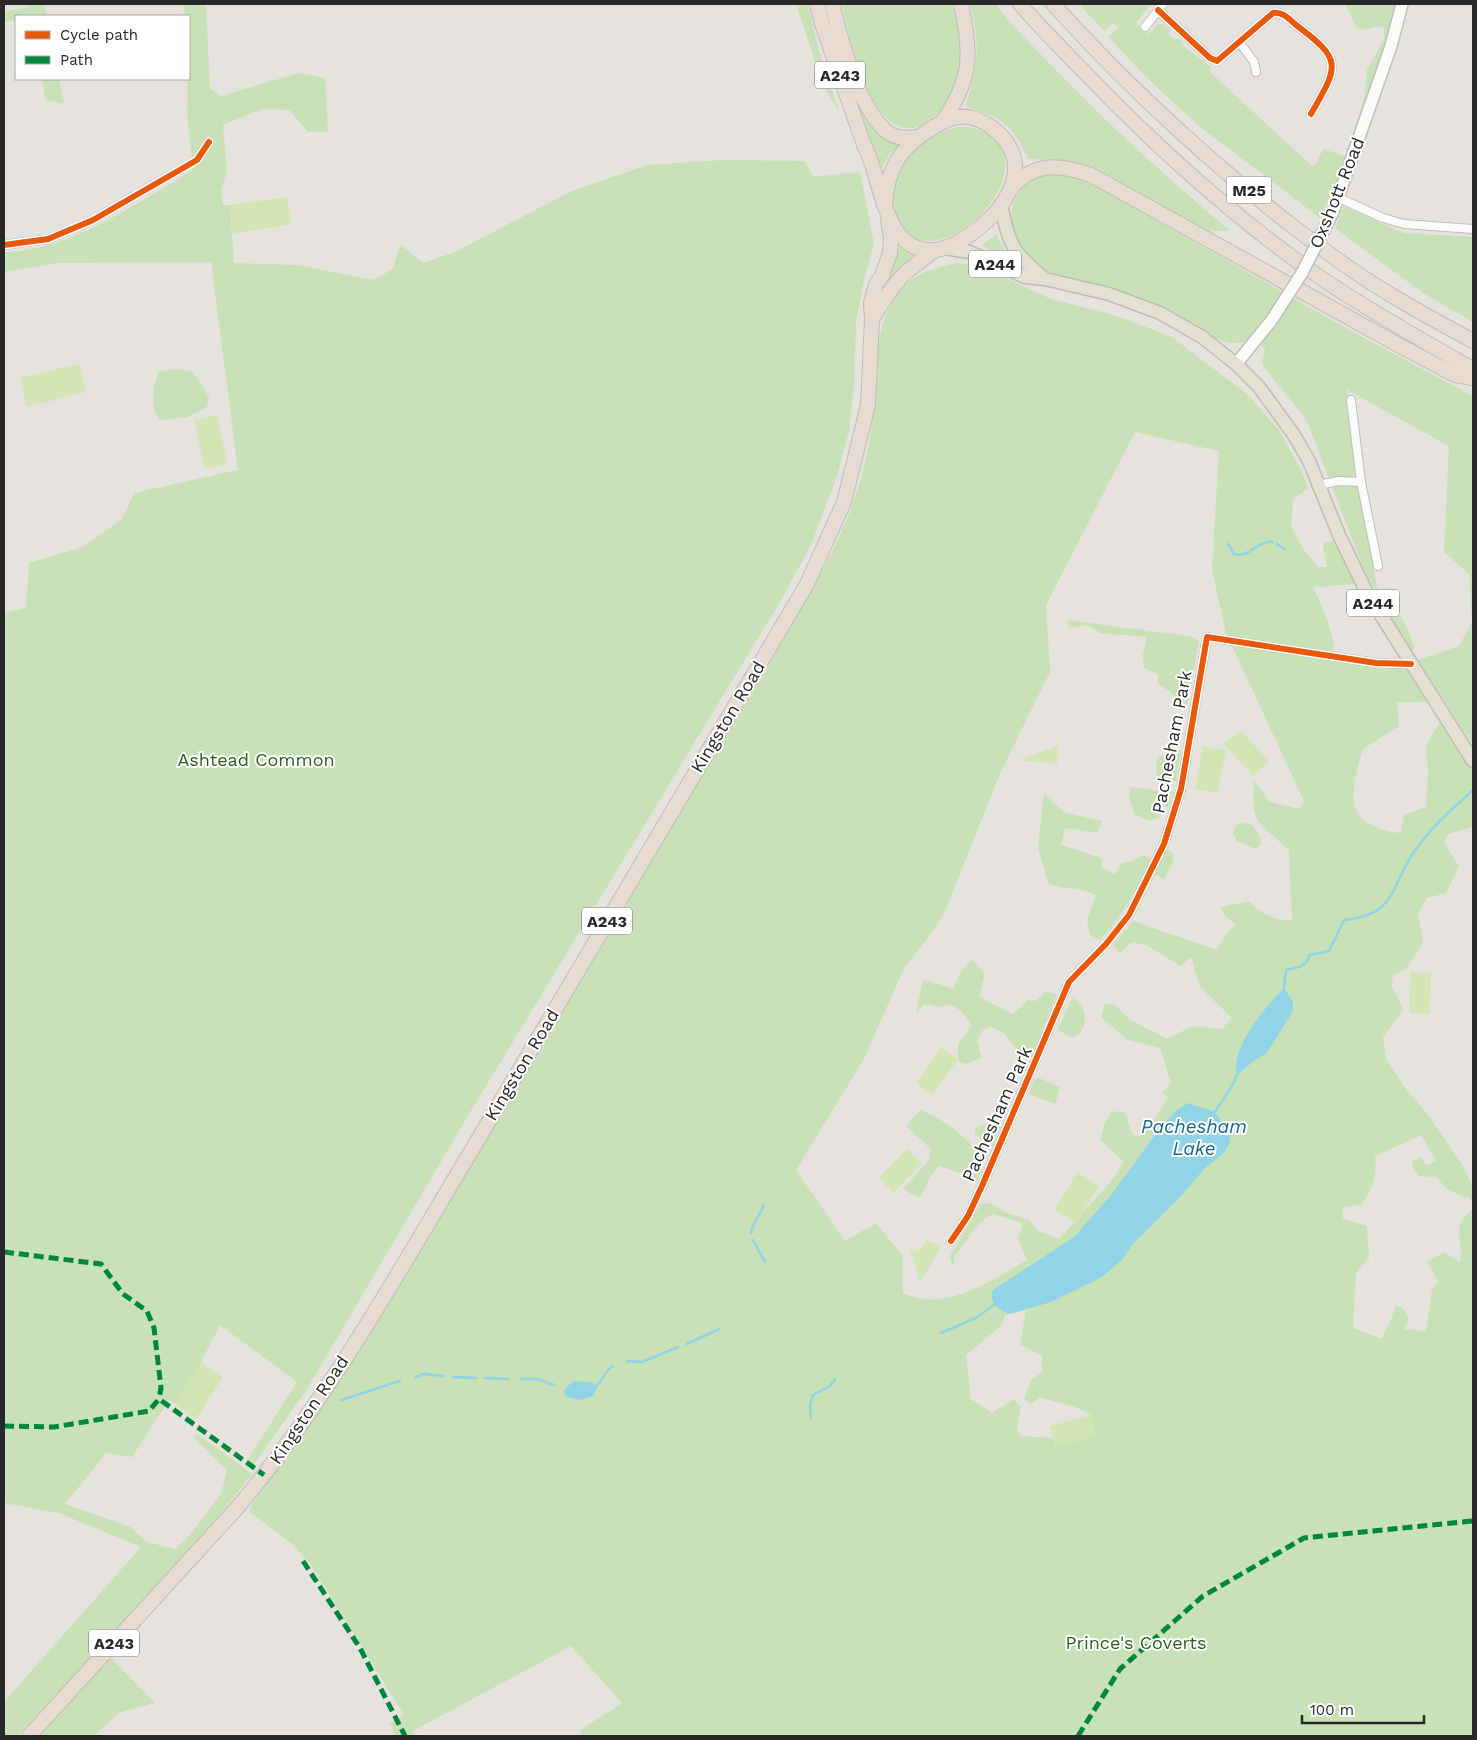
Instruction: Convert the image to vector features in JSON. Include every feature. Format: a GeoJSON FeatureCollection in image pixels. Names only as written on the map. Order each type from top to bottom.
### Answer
{"type":"FeatureCollection","features":[{"type":"Feature","properties":{"kind":"highway","name":"A243"},"geometry":{"type":"LineString","coordinates":[[817,4],[822,24],[864,145],[870,156],[886,211]]}},
{"type":"Feature","properties":{"kind":"highway","name":"A243"},"geometry":{"type":"LineString","coordinates":[[832,4],[852,68],[874,118],[889,133],[904,138],[918,138]]}},
{"type":"Feature","properties":{"kind":"highway"},"geometry":{"type":"LineString","coordinates":[[941,122],[956,102],[967,67],[969,40],[961,4]]}},
{"type":"Feature","properties":{"kind":"highway","name":"M25"},"geometry":{"type":"LineString","coordinates":[[1020,4],[1036,23],[1138,127],[1251,224],[1329,283],[1404,331],[1473,369]]}},
{"type":"Feature","properties":{"kind":"highway","name":"M25"},"geometry":{"type":"LineString","coordinates":[[1053,4],[1154,108],[1278,214],[1332,256],[1410,306],[1473,341]]}},
{"type":"Feature","properties":{"kind":"highway"},"geometry":{"type":"LineString","coordinates":[[940,249],[916,248],[900,236],[886,211],[890,172],[898,156],[918,138],[941,122],[954,117],[969,117],[983,122],[1001,136],[1012,150],[1015,166],[1012,187]]}},
{"type":"Feature","properties":{"kind":"highway"},"geometry":{"type":"LineString","coordinates":[[864,145],[883,231],[883,253],[876,284]]}},
{"type":"Feature","properties":{"kind":"highway"},"geometry":{"type":"LineString","coordinates":[[872,319],[892,288],[904,274],[940,249],[980,227],[994,215],[1021,176],[1036,169],[1067,166],[1091,175],[1454,375],[1473,378]]}},
{"type":"Feature","properties":{"kind":"highway","name":"Kingston Road"},"geometry":{"type":"LineString","coordinates":[[29,1736],[191,1561],[264,1475],[335,1373],[419,1238],[807,584],[844,502],[868,405],[871,303],[876,284],[882,276],[890,253],[891,239],[886,211]]}},
{"type":"Feature","properties":{"kind":"main road","name":"Oxshott Road"},"geometry":{"type":"LineString","coordinates":[[1236,364],[1271,321],[1302,273],[1333,212],[1391,46],[1402,4]]}},
{"type":"Feature","properties":{"kind":"main road","name":"A244"},"geometry":{"type":"LineString","coordinates":[[1001,204],[1007,236],[1013,248],[1024,262],[1045,279]]}},
{"type":"Feature","properties":{"kind":"main road","name":"A244"},"geometry":{"type":"LineString","coordinates":[[940,249],[970,252],[1025,277],[1045,279],[1109,294],[1160,313],[1202,337],[1236,364],[1280,412],[1294,435],[1320,485],[1357,574],[1411,664],[1473,761]]}},
{"type":"Feature","properties":{"kind":"street"},"geometry":{"type":"LineString","coordinates":[[1145,27],[1161,7],[1213,60],[1220,60],[1276,12],[1282,14],[1324,46],[1330,54],[1332,71],[1330,80],[1311,114]]}},
{"type":"Feature","properties":{"kind":"street"},"geometry":{"type":"LineString","coordinates":[[1240,43],[1254,62],[1256,72]]}},
{"type":"Feature","properties":{"kind":"street"},"geometry":{"type":"LineString","coordinates":[[4,245],[48,239],[92,220],[198,160],[209,142]]}},
{"type":"Feature","properties":{"kind":"street"},"geometry":{"type":"LineString","coordinates":[[1339,198],[1383,218],[1404,224],[1473,229]]}},
{"type":"Feature","properties":{"kind":"street"},"geometry":{"type":"LineString","coordinates":[[1351,400],[1361,482],[1378,566]]}},
{"type":"Feature","properties":{"kind":"street"},"geometry":{"type":"LineString","coordinates":[[1320,485],[1338,481],[1361,482]]}},
{"type":"Feature","properties":{"kind":"street","name":"Pachesham Park"},"geometry":{"type":"LineString","coordinates":[[951,1242],[968,1216],[982,1186],[1069,982],[1106,944],[1129,915],[1164,844],[1181,789],[1207,637],[1376,663],[1411,664]]}},
{"type":"Feature","properties":{"kind":"green space"},"geometry":{"type":"Polygon","coordinates":[[[28,4],[44,4],[47,15],[15,15],[15,20],[4,22],[4,12],[29,7],[28,4]]]}},
{"type":"Feature","properties":{"kind":"green space","name":"Ashtead Common"},"geometry":{"type":"Polygon","coordinates":[[[183,4],[206,6],[210,89],[221,96],[299,73],[325,78],[328,132],[308,132],[289,110],[262,109],[223,125],[227,171],[221,190],[223,205],[230,205],[234,263],[298,265],[373,280],[393,269],[400,244],[423,263],[455,252],[572,191],[647,165],[723,160],[804,161],[814,177],[860,172],[874,244],[864,280],[856,322],[854,386],[849,431],[837,476],[811,545],[780,602],[472,1109],[307,1389],[254,1464],[248,1459],[297,1382],[220,1325],[201,1362],[175,1404],[169,1400],[132,1457],[106,1453],[65,1504],[130,1527],[147,1542],[175,1549],[189,1536],[221,1494],[227,1470],[194,1438],[197,1434],[252,1474],[180,1564],[17,1736],[4,1736],[4,1702],[141,1547],[59,1513],[4,1503],[4,613],[26,608],[29,563],[83,547],[122,519],[134,493],[238,470],[211,262],[58,263],[4,272],[4,252],[29,250],[53,244],[78,234],[126,210],[193,170],[187,113],[188,80],[190,80],[190,15],[185,15],[183,4]]]}},
{"type":"Feature","properties":{"kind":"green space"},"geometry":{"type":"Polygon","coordinates":[[[796,4],[808,4],[818,48],[840,114],[822,83],[796,4]]]}},
{"type":"Feature","properties":{"kind":"green space"},"geometry":{"type":"Polygon","coordinates":[[[841,4],[952,4],[961,43],[960,71],[947,102],[936,115],[924,124],[911,128],[897,125],[883,114],[867,90],[861,76],[841,4]]]}},
{"type":"Feature","properties":{"kind":"green space"},"geometry":{"type":"Polygon","coordinates":[[[970,4],[996,4],[1026,40],[1080,95],[1230,231],[1209,231],[1085,166],[1057,160],[1028,159],[1011,130],[997,118],[965,107],[973,80],[977,44],[970,4]]]}},
{"type":"Feature","properties":{"kind":"green space"},"geometry":{"type":"Polygon","coordinates":[[[1079,4],[1151,4],[1136,23],[1149,34],[1158,24],[1163,24],[1170,31],[1168,34],[1175,40],[1178,38],[1182,41],[1183,46],[1211,67],[1210,72],[1312,166],[1316,164],[1323,149],[1345,156],[1364,99],[1367,70],[1384,39],[1384,28],[1381,26],[1363,30],[1357,28],[1345,4],[1396,4],[1382,59],[1364,113],[1320,218],[1199,126],[1144,75],[1109,37],[1118,27],[1113,23],[1104,31],[1079,4]]]}},
{"type":"Feature","properties":{"kind":"green space"},"geometry":{"type":"Polygon","coordinates":[[[42,80],[59,80],[64,103],[46,101],[42,80]]]}},
{"type":"Feature","properties":{"kind":"green space"},"geometry":{"type":"Polygon","coordinates":[[[856,100],[868,122],[878,134],[884,139],[900,145],[889,155],[881,169],[854,101],[856,100]]]}},
{"type":"Feature","properties":{"kind":"green space"},"geometry":{"type":"Polygon","coordinates":[[[961,126],[991,136],[1004,153],[1004,175],[994,198],[977,219],[955,234],[932,241],[911,236],[899,225],[892,212],[889,189],[890,181],[915,149],[932,137],[961,126]]]}},
{"type":"Feature","properties":{"kind":"green space"},"geometry":{"type":"Polygon","coordinates":[[[1069,174],[1094,185],[1353,332],[1473,396],[1473,745],[1418,660],[1459,646],[1472,622],[1469,574],[1444,552],[1449,446],[1347,390],[1377,589],[1385,589],[1405,624],[1415,648],[1410,651],[1364,570],[1307,421],[1262,364],[1265,348],[1252,338],[1242,342],[1231,343],[1219,340],[1163,309],[1112,290],[1046,270],[1032,262],[1024,253],[1017,243],[1011,219],[1017,195],[1024,186],[1039,177],[1069,174]]]}},
{"type":"Feature","properties":{"kind":"green space"},"geometry":{"type":"Polygon","coordinates":[[[287,197],[291,224],[233,234],[230,205],[287,197]]]}},
{"type":"Feature","properties":{"kind":"green space"},"geometry":{"type":"Polygon","coordinates":[[[1344,207],[1404,233],[1473,237],[1473,322],[1423,293],[1335,228],[1344,207]]]}},
{"type":"Feature","properties":{"kind":"green space"},"geometry":{"type":"Polygon","coordinates":[[[996,234],[1005,252],[1026,270],[1024,271],[982,245],[996,234]]]}},
{"type":"Feature","properties":{"kind":"green space"},"geometry":{"type":"Polygon","coordinates":[[[896,245],[915,255],[899,269],[882,293],[879,294],[896,245]]]}},
{"type":"Feature","properties":{"kind":"green space","name":"Prince's Coverts"},"geometry":{"type":"Polygon","coordinates":[[[956,263],[980,266],[1051,299],[1117,316],[1172,337],[1247,394],[1279,430],[1302,472],[1308,489],[1293,498],[1291,527],[1304,550],[1318,567],[1327,567],[1323,544],[1335,540],[1357,584],[1313,587],[1325,613],[1331,633],[1334,653],[1333,661],[1406,668],[1428,702],[1397,702],[1399,726],[1363,749],[1355,781],[1354,794],[1355,806],[1360,815],[1369,823],[1382,829],[1401,833],[1404,815],[1426,807],[1428,770],[1426,745],[1441,721],[1473,771],[1473,827],[1448,834],[1444,843],[1459,866],[1446,893],[1427,898],[1418,913],[1423,943],[1406,969],[1393,975],[1392,986],[1403,1010],[1383,1037],[1386,1059],[1406,1089],[1429,1116],[1463,1166],[1473,1188],[1473,1205],[1469,1196],[1466,1198],[1445,1188],[1437,1177],[1419,1176],[1412,1166],[1413,1161],[1421,1157],[1426,1165],[1436,1161],[1421,1135],[1375,1156],[1375,1176],[1369,1193],[1361,1205],[1343,1207],[1343,1219],[1367,1226],[1369,1258],[1356,1273],[1353,1328],[1382,1339],[1395,1306],[1402,1307],[1409,1319],[1404,1329],[1426,1331],[1432,1289],[1438,1281],[1427,1261],[1445,1252],[1460,1263],[1459,1229],[1465,1216],[1473,1208],[1473,1736],[583,1736],[579,1731],[622,1703],[571,1646],[413,1731],[414,1736],[396,1736],[390,1723],[404,1715],[311,1565],[292,1544],[250,1512],[251,1506],[318,1411],[616,923],[625,920],[630,923],[634,917],[626,903],[637,882],[816,583],[847,520],[862,475],[870,440],[878,345],[889,309],[898,294],[911,280],[927,271],[956,263]],[[1135,432],[1046,605],[1050,672],[1001,771],[946,909],[934,930],[904,968],[864,1059],[796,1170],[845,1241],[876,1223],[903,1256],[903,1293],[920,1299],[950,1297],[977,1288],[1027,1260],[1018,1239],[1023,1223],[993,1214],[980,1223],[954,1256],[954,1264],[951,1262],[950,1256],[981,1204],[990,1203],[1007,1213],[1029,1220],[1038,1231],[1059,1239],[1108,1185],[1124,1162],[1100,1140],[1105,1122],[1112,1111],[1125,1113],[1133,1135],[1142,1136],[1168,1098],[1162,1093],[1171,1083],[1160,1048],[1128,1040],[1101,1017],[1105,1003],[1115,1005],[1130,1020],[1168,1039],[1192,1026],[1222,1029],[1232,1018],[1200,987],[1191,957],[1180,966],[1146,945],[1132,942],[1120,953],[1113,946],[1133,921],[1217,950],[1227,932],[1236,925],[1224,915],[1221,907],[1249,901],[1268,915],[1292,920],[1289,850],[1264,827],[1255,814],[1254,781],[1270,802],[1299,809],[1304,801],[1226,633],[1212,570],[1219,451],[1135,432]],[[1026,1310],[1005,1315],[1002,1325],[966,1355],[971,1399],[992,1413],[1014,1399],[1021,1407],[1017,1427],[1020,1436],[1053,1438],[1055,1447],[1091,1415],[1072,1406],[1040,1397],[1031,1404],[1024,1399],[1031,1380],[1042,1372],[1042,1355],[1020,1345],[1026,1310]]]}},
{"type":"Feature","properties":{"kind":"green space"},"geometry":{"type":"Polygon","coordinates":[[[79,364],[86,392],[27,407],[20,378],[79,364]]]}},
{"type":"Feature","properties":{"kind":"green space"},"geometry":{"type":"Polygon","coordinates":[[[178,369],[193,372],[209,397],[207,407],[188,417],[160,420],[154,409],[153,402],[159,371],[178,369]]]}},
{"type":"Feature","properties":{"kind":"green space"},"geometry":{"type":"Polygon","coordinates":[[[217,415],[227,464],[204,469],[194,420],[217,415]]]}},
{"type":"Feature","properties":{"kind":"green space"},"geometry":{"type":"Polygon","coordinates":[[[1068,620],[1193,637],[1199,641],[1187,707],[1179,705],[1175,695],[1158,684],[1158,674],[1144,668],[1143,654],[1147,637],[1100,633],[1087,625],[1069,628],[1068,620]]]}},
{"type":"Feature","properties":{"kind":"green space"},"geometry":{"type":"Polygon","coordinates":[[[1241,730],[1269,762],[1253,776],[1224,744],[1241,730]]]}},
{"type":"Feature","properties":{"kind":"green space"},"geometry":{"type":"Polygon","coordinates":[[[1058,746],[1057,764],[1019,760],[1058,746]]]}},
{"type":"Feature","properties":{"kind":"green space"},"geometry":{"type":"Polygon","coordinates":[[[1203,746],[1226,750],[1218,793],[1195,789],[1203,746]]]}},
{"type":"Feature","properties":{"kind":"green space"},"geometry":{"type":"Polygon","coordinates":[[[1181,750],[1176,781],[1164,782],[1156,774],[1157,758],[1169,752],[1181,750]]]}},
{"type":"Feature","properties":{"kind":"green space"},"geometry":{"type":"Polygon","coordinates":[[[1130,787],[1174,792],[1169,806],[1162,807],[1159,818],[1149,821],[1135,815],[1129,797],[1130,787]]]}},
{"type":"Feature","properties":{"kind":"green space"},"geometry":{"type":"Polygon","coordinates":[[[1044,794],[1065,813],[1102,821],[1097,833],[1065,828],[1061,845],[1101,858],[1102,868],[1115,874],[1122,863],[1132,861],[1143,855],[1151,859],[1123,911],[1100,940],[1090,935],[1087,920],[1096,895],[1084,890],[1060,887],[1048,883],[1038,848],[1044,794]]]}},
{"type":"Feature","properties":{"kind":"green space"},"geometry":{"type":"Polygon","coordinates":[[[1250,823],[1260,836],[1261,845],[1256,849],[1237,841],[1233,834],[1237,824],[1250,823]]]}},
{"type":"Feature","properties":{"kind":"green space"},"geometry":{"type":"Polygon","coordinates":[[[1167,849],[1173,853],[1173,862],[1164,879],[1154,874],[1167,849]]]}},
{"type":"Feature","properties":{"kind":"green space"},"geometry":{"type":"Polygon","coordinates":[[[972,960],[985,973],[979,997],[1013,1014],[1028,1000],[1036,1001],[1045,992],[1057,994],[1031,1057],[1016,1050],[1004,1033],[990,1026],[982,1031],[977,1041],[982,1058],[965,1064],[958,1061],[958,1044],[972,1025],[961,1011],[950,1004],[939,1007],[924,1004],[916,1013],[923,979],[953,989],[961,971],[972,960]]]}},
{"type":"Feature","properties":{"kind":"green space"},"geometry":{"type":"Polygon","coordinates":[[[1410,972],[1431,973],[1430,1014],[1409,1013],[1410,972]]]}},
{"type":"Feature","properties":{"kind":"green space"},"geometry":{"type":"Polygon","coordinates":[[[1072,998],[1081,1006],[1085,1018],[1082,1030],[1073,1038],[1058,1030],[1072,998]]]}},
{"type":"Feature","properties":{"kind":"green space"},"geometry":{"type":"Polygon","coordinates":[[[941,1047],[958,1059],[933,1095],[916,1083],[941,1047]]]}},
{"type":"Feature","properties":{"kind":"green space"},"geometry":{"type":"Polygon","coordinates":[[[1039,1078],[1060,1087],[1055,1104],[1029,1094],[1034,1080],[1039,1078]]]}},
{"type":"Feature","properties":{"kind":"green space"},"geometry":{"type":"Polygon","coordinates":[[[920,1110],[947,1124],[974,1147],[982,1163],[981,1173],[976,1182],[963,1174],[940,1166],[930,1177],[919,1198],[903,1189],[929,1160],[931,1149],[906,1126],[920,1110]]]}},
{"type":"Feature","properties":{"kind":"green space"},"geometry":{"type":"Polygon","coordinates":[[[1004,1117],[993,1146],[987,1146],[975,1133],[975,1128],[1004,1117]]]}},
{"type":"Feature","properties":{"kind":"green space"},"geometry":{"type":"Polygon","coordinates":[[[907,1149],[922,1163],[893,1193],[879,1178],[907,1149]]]}},
{"type":"Feature","properties":{"kind":"green space"},"geometry":{"type":"Polygon","coordinates":[[[1077,1172],[1099,1186],[1076,1223],[1054,1210],[1077,1172]]]}},
{"type":"Feature","properties":{"kind":"green space"},"geometry":{"type":"Polygon","coordinates":[[[926,1240],[941,1247],[920,1282],[910,1248],[918,1253],[926,1240]]]}},
{"type":"Feature","properties":{"kind":"green space"},"geometry":{"type":"Polygon","coordinates":[[[201,1362],[223,1377],[195,1420],[175,1404],[201,1362]]]}},
{"type":"Feature","properties":{"kind":"green space"},"geometry":{"type":"Polygon","coordinates":[[[1091,1415],[1097,1436],[1055,1447],[1050,1426],[1091,1415]]]}},
{"type":"Feature","properties":{"kind":"green space"},"geometry":{"type":"Polygon","coordinates":[[[109,1656],[155,1703],[121,1712],[93,1736],[33,1736],[109,1656]]]}},
{"type":"Feature","properties":{"kind":"water"},"geometry":{"type":"Polygon","coordinates":[[[1284,988],[1293,1002],[1293,1011],[1266,1054],[1255,1060],[1237,1075],[1236,1064],[1244,1040],[1259,1016],[1284,988]]]}},
{"type":"Feature","properties":{"kind":"water","name":"Pachesham Lake"},"geometry":{"type":"Polygon","coordinates":[[[1188,1103],[1215,1112],[1228,1129],[1230,1142],[1223,1154],[1205,1168],[1179,1198],[1132,1245],[1123,1259],[1102,1277],[1051,1302],[1009,1314],[998,1308],[993,1302],[993,1290],[1074,1237],[1112,1194],[1157,1132],[1175,1112],[1188,1103]]]}},
{"type":"Feature","properties":{"kind":"water"},"geometry":{"type":"Polygon","coordinates":[[[573,1381],[593,1383],[597,1388],[593,1396],[579,1400],[566,1397],[564,1390],[573,1381]]]}},
{"type":"Feature","properties":{"kind":"waterway"},"geometry":{"type":"LineString","coordinates":[[1228,544],[1234,554],[1239,555],[1267,542],[1273,542]]}},
{"type":"Feature","properties":{"kind":"waterway"},"geometry":{"type":"LineString","coordinates":[[1277,544],[1285,549]]}},
{"type":"Feature","properties":{"kind":"waterway"},"geometry":{"type":"LineString","coordinates":[[1284,988],[1286,970],[1297,968],[1306,962],[1310,955],[1329,951],[1344,920],[1373,913],[1382,906],[1389,898],[1412,855],[1425,837],[1473,790]]}},
{"type":"Feature","properties":{"kind":"waterway"},"geometry":{"type":"LineString","coordinates":[[1215,1112],[1237,1075]]}},
{"type":"Feature","properties":{"kind":"waterway"},"geometry":{"type":"LineString","coordinates":[[751,1233],[764,1205]]}},
{"type":"Feature","properties":{"kind":"waterway"},"geometry":{"type":"LineString","coordinates":[[753,1240],[765,1262]]}},
{"type":"Feature","properties":{"kind":"waterway"},"geometry":{"type":"LineString","coordinates":[[941,1333],[976,1318],[995,1304]]}},
{"type":"Feature","properties":{"kind":"waterway"},"geometry":{"type":"LineString","coordinates":[[687,1344],[719,1329]]}},
{"type":"Feature","properties":{"kind":"waterway"},"geometry":{"type":"LineString","coordinates":[[627,1361],[642,1362],[678,1347]]}},
{"type":"Feature","properties":{"kind":"waterway"},"geometry":{"type":"LineString","coordinates":[[596,1386],[613,1366]]}},
{"type":"Feature","properties":{"kind":"waterway"},"geometry":{"type":"LineString","coordinates":[[416,1377],[424,1374],[443,1376]]}},
{"type":"Feature","properties":{"kind":"waterway"},"geometry":{"type":"LineString","coordinates":[[453,1377],[476,1378]]}},
{"type":"Feature","properties":{"kind":"waterway"},"geometry":{"type":"LineString","coordinates":[[485,1378],[509,1379]]}},
{"type":"Feature","properties":{"kind":"waterway"},"geometry":{"type":"LineString","coordinates":[[521,1379],[537,1379],[554,1385]]}},
{"type":"Feature","properties":{"kind":"waterway"},"geometry":{"type":"LineString","coordinates":[[811,1418],[810,1405],[813,1395],[830,1386],[835,1379]]}},
{"type":"Feature","properties":{"kind":"waterway"},"geometry":{"type":"LineString","coordinates":[[341,1400],[400,1381]]}},
{"type":"Feature","properties":{"kind":"marked path"},"geometry":{"type":"LineString","coordinates":[[4,1252],[101,1264],[123,1294],[147,1311],[154,1328],[161,1388],[159,1399]]}},
{"type":"Feature","properties":{"kind":"marked path"},"geometry":{"type":"LineString","coordinates":[[4,1426],[54,1427],[149,1411],[159,1399],[264,1475]]}},
{"type":"Feature","properties":{"kind":"marked path"},"geometry":{"type":"LineString","coordinates":[[1078,1736],[1120,1669],[1203,1596],[1304,1538],[1473,1521]]}},
{"type":"Feature","properties":{"kind":"marked path"},"geometry":{"type":"LineString","coordinates":[[303,1561],[360,1648],[405,1736]]}},
{"type":"Feature","properties":{"kind":"cycle path"},"geometry":{"type":"LineString","coordinates":[[1158,10],[1210,58],[1217,61],[1273,13],[1285,16],[1322,47],[1332,64],[1327,84],[1311,114]]}},
{"type":"Feature","properties":{"kind":"cycle path"},"geometry":{"type":"LineString","coordinates":[[4,245],[48,239],[93,220],[197,160],[209,142]]}},
{"type":"Feature","properties":{"kind":"cycle path"},"geometry":{"type":"LineString","coordinates":[[951,1241],[968,1216],[982,1186],[1069,982],[1106,944],[1129,915],[1164,844],[1181,789],[1207,637],[1376,663],[1411,664]]}}]}
